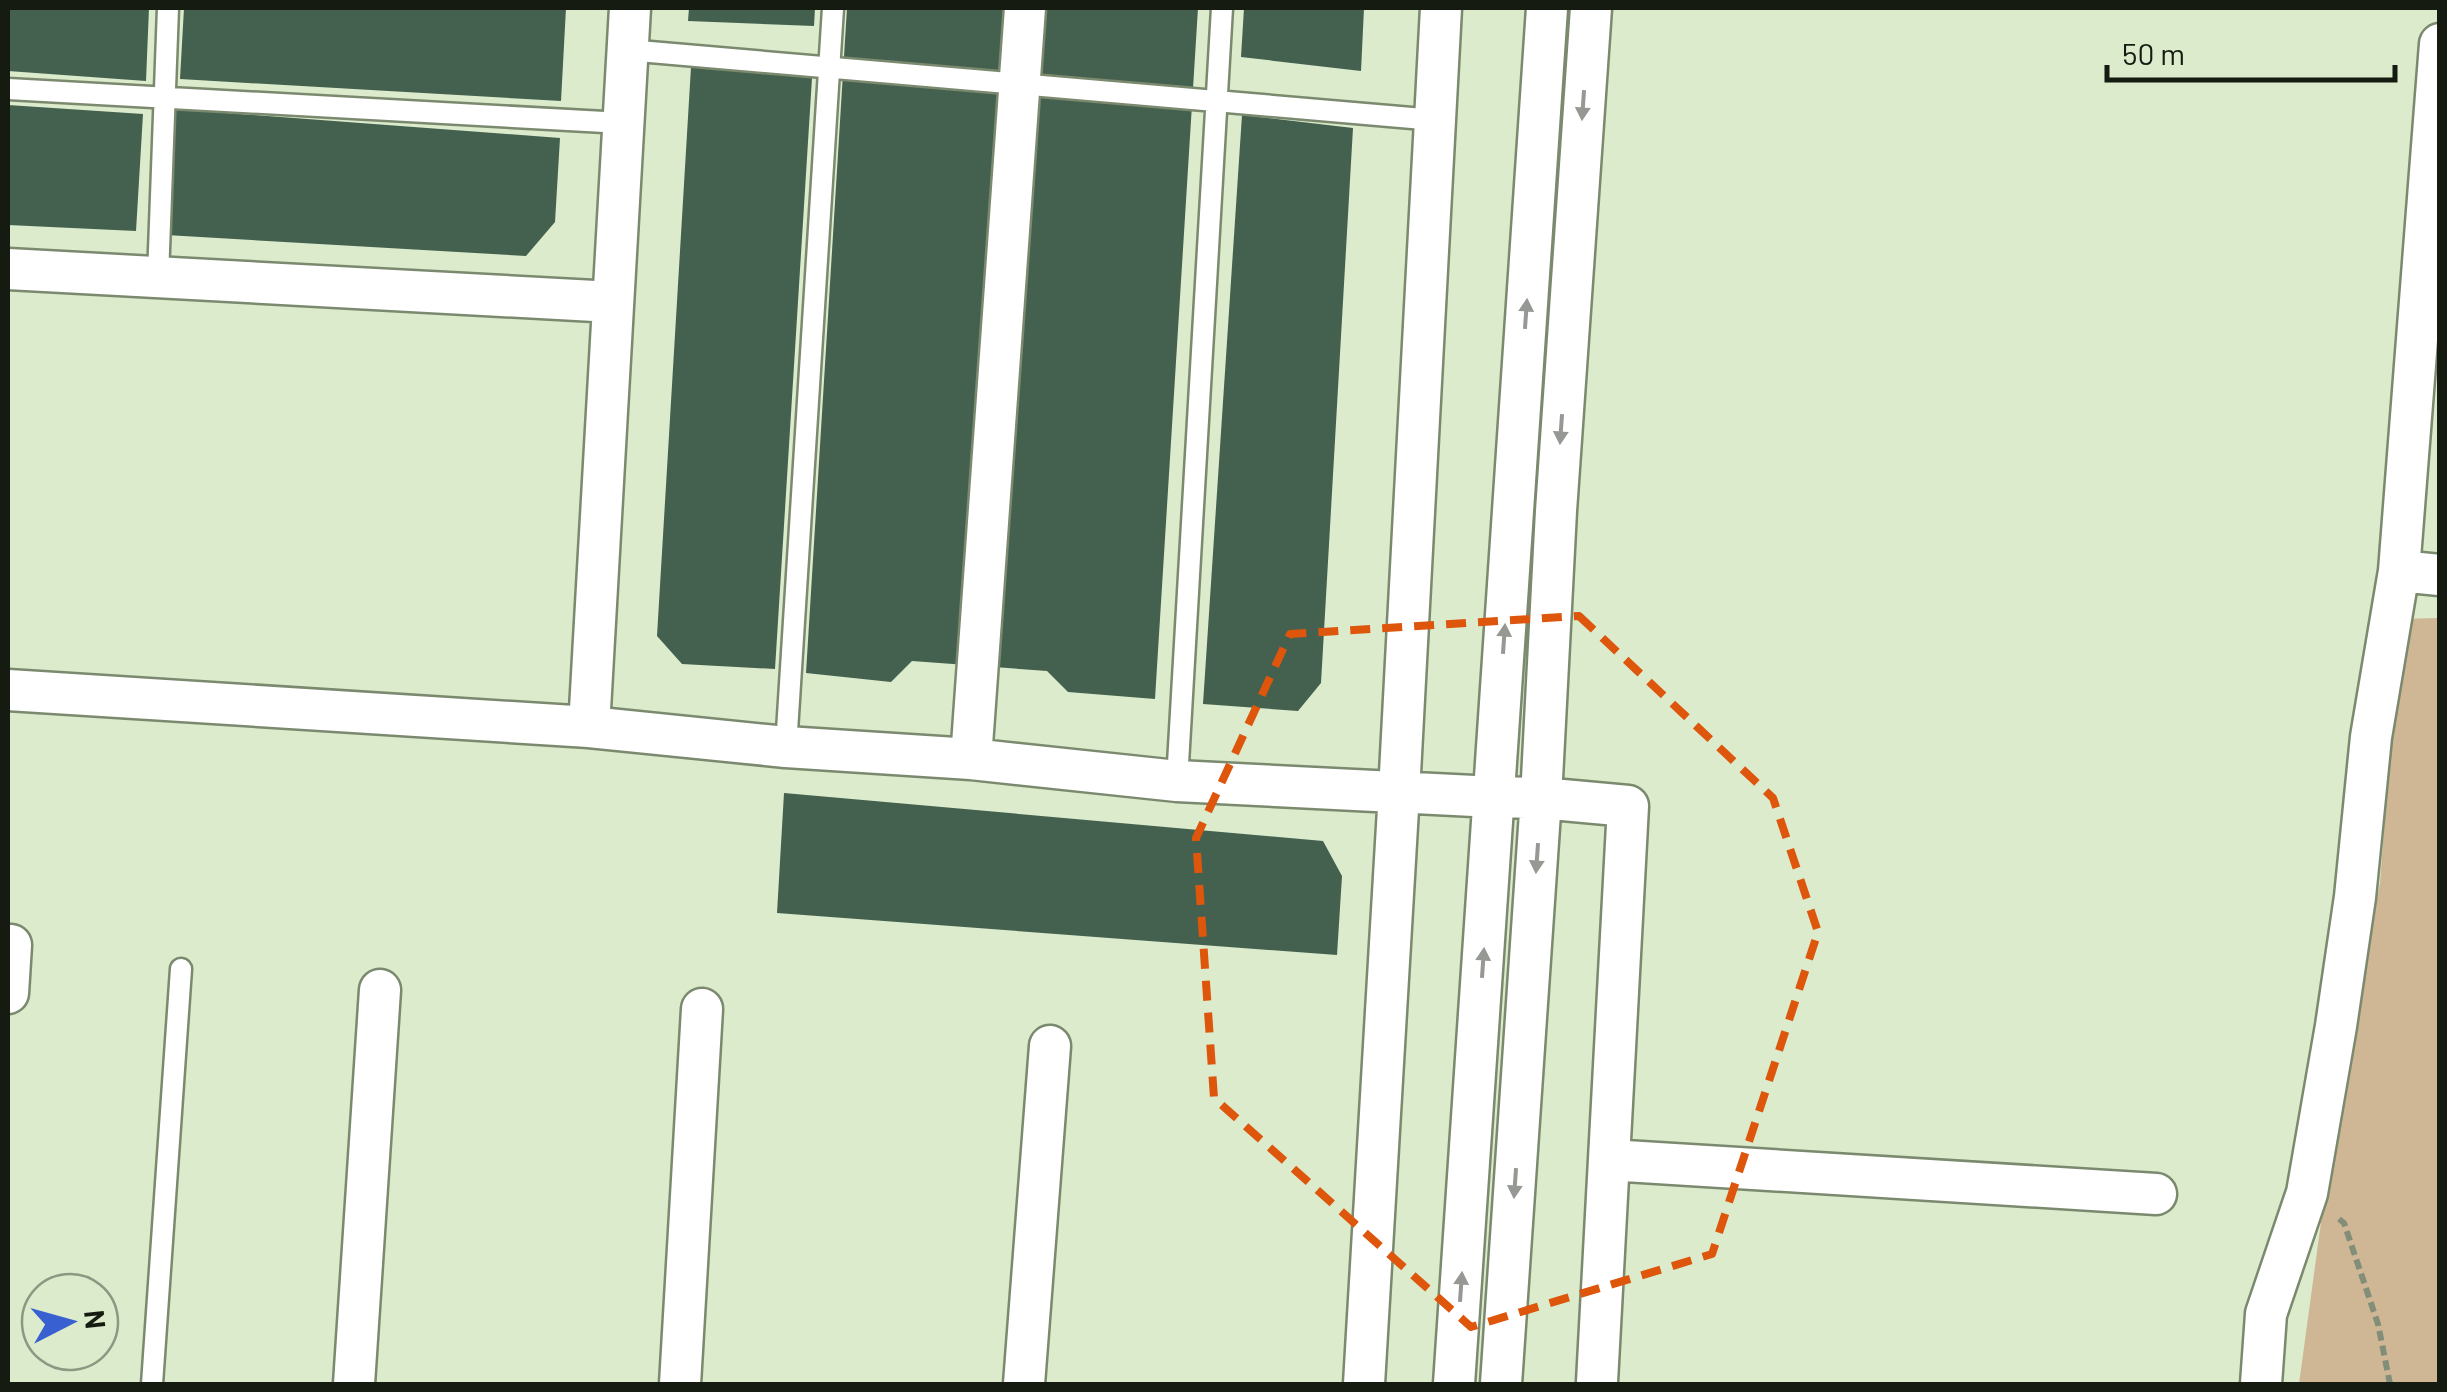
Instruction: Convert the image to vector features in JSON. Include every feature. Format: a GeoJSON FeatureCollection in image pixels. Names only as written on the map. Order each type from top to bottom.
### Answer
{"type":"FeatureCollection","features":[{"type":"Feature","properties":{"kind":"street"},"geometry":{"type":"LineString","coordinates":[[589,728],[630,8]]}},
{"type":"Feature","properties":{"kind":"street"},"geometry":{"type":"LineString","coordinates":[[971,759],[1025,8]]}},
{"type":"Feature","properties":{"kind":"street"},"geometry":{"type":"LineString","coordinates":[[1364,1384],[1441,8]]}},
{"type":"Feature","properties":{"kind":"street"},"geometry":{"type":"LineString","coordinates":[[1454,1384],[1547,8]]}},
{"type":"Feature","properties":{"kind":"street"},"geometry":{"type":"LineString","coordinates":[[1502,1384],[1590,8]]}},
{"type":"Feature","properties":{"kind":"street"},"geometry":{"type":"LineString","coordinates":[[2261,1384],[2266,1314],[2306,1193],[2339,1008],[2371,737],[2399,571],[2440,44]]}},
{"type":"Feature","properties":{"kind":"street"},"geometry":{"type":"LineString","coordinates":[[8,269],[613,302]]}},
{"type":"Feature","properties":{"kind":"street"},"geometry":{"type":"LineString","coordinates":[[2399,571],[2440,575]]}},
{"type":"Feature","properties":{"kind":"street"},"geometry":{"type":"LineString","coordinates":[[8,690],[589,728],[971,759],[1176,781],[1541,798],[1628,806],[1598,1382]]}},
{"type":"Feature","properties":{"kind":"street"},"geometry":{"type":"LineString","coordinates":[[8,993],[12,945]]}},
{"type":"Feature","properties":{"kind":"street"},"geometry":{"type":"LineString","coordinates":[[354,1384],[380,990]]}},
{"type":"Feature","properties":{"kind":"street"},"geometry":{"type":"LineString","coordinates":[[680,1384],[702,1008]]}},
{"type":"Feature","properties":{"kind":"street"},"geometry":{"type":"LineString","coordinates":[[1024,1384],[1050,1046]]}},
{"type":"Feature","properties":{"kind":"street"},"geometry":{"type":"LineString","coordinates":[[1609,1160],[2156,1194]]}},
{"type":"Feature","properties":{"kind":"lane"},"geometry":{"type":"LineString","coordinates":[[158,277],[168,8]]}},
{"type":"Feature","properties":{"kind":"lane"},"geometry":{"type":"LineString","coordinates":[[786,746],[833,8]]}},
{"type":"Feature","properties":{"kind":"lane"},"geometry":{"type":"LineString","coordinates":[[1176,781],[1222,8]]}},
{"type":"Feature","properties":{"kind":"lane"},"geometry":{"type":"LineString","coordinates":[[627,50],[1436,120]]}},
{"type":"Feature","properties":{"kind":"lane"},"geometry":{"type":"LineString","coordinates":[[8,89],[623,123]]}},
{"type":"Feature","properties":{"kind":"lane"},"geometry":{"type":"LineString","coordinates":[[152,1384],[181,969]]}},
{"type":"Feature","properties":{"kind":"path"},"geometry":{"type":"LineString","coordinates":[[2306,1193],[2344,1223],[2378,1324],[2390,1384]]}},
{"type":"Feature","properties":{"kind":"highlighted area"},"geometry":{"type":"Polygon","coordinates":[[[1579,616],[1773,798],[1818,932],[1712,1254],[1471,1327],[1214,1098],[1196,838],[1290,634],[1579,616]]]}},
{"type":"Feature","properties":{"kind":"shaded area"},"geometry":{"type":"Polygon","coordinates":[[[2439,618],[2439,1384],[2299,1384],[2336,1112],[2380,883],[2400,619],[2439,618]]]}},
{"type":"Feature","properties":{"kind":"building"},"geometry":{"type":"Polygon","coordinates":[[[8,8],[149,8],[146,81],[8,71],[8,8]]]}},
{"type":"Feature","properties":{"kind":"building"},"geometry":{"type":"Polygon","coordinates":[[[184,8],[566,8],[561,101],[180,79],[184,8]]]}},
{"type":"Feature","properties":{"kind":"building"},"geometry":{"type":"Polygon","coordinates":[[[689,8],[815,8],[814,26],[688,21],[689,8]]]}},
{"type":"Feature","properties":{"kind":"building"},"geometry":{"type":"Polygon","coordinates":[[[847,8],[1198,8],[1155,699],[1068,692],[1047,671],[912,661],[891,682],[806,673],[847,8]]]}},
{"type":"Feature","properties":{"kind":"building"},"geometry":{"type":"Polygon","coordinates":[[[1244,8],[1364,8],[1361,71],[1241,57],[1244,8]]]}},
{"type":"Feature","properties":{"kind":"building"},"geometry":{"type":"Polygon","coordinates":[[[691,67],[812,78],[775,669],[682,664],[657,636],[691,67]]]}},
{"type":"Feature","properties":{"kind":"building"},"geometry":{"type":"Polygon","coordinates":[[[8,105],[143,114],[136,231],[8,225],[8,105]]]}},
{"type":"Feature","properties":{"kind":"building"},"geometry":{"type":"Polygon","coordinates":[[[173,109],[560,138],[555,222],[526,256],[166,235],[173,109]]]}},
{"type":"Feature","properties":{"kind":"building"},"geometry":{"type":"Polygon","coordinates":[[[1242,115],[1353,128],[1321,683],[1298,711],[1203,704],[1242,115]]]}},
{"type":"Feature","properties":{"kind":"building"},"geometry":{"type":"Polygon","coordinates":[[[784,793],[1323,841],[1342,876],[1337,955],[777,913],[784,793]]]}}]}
